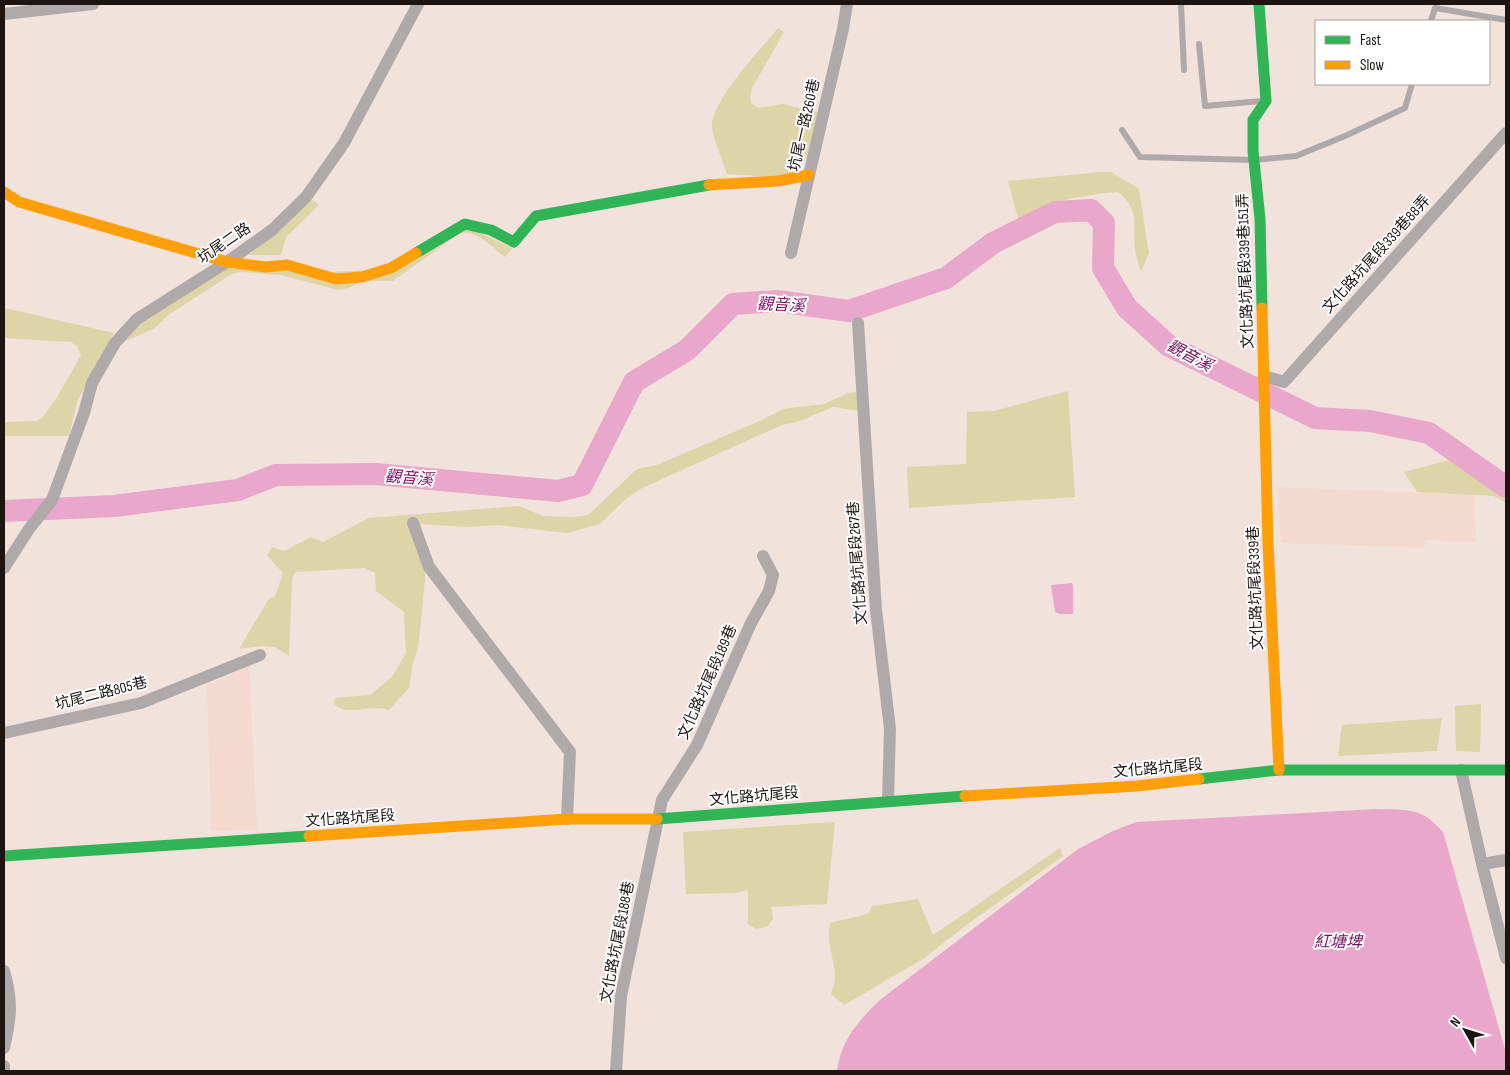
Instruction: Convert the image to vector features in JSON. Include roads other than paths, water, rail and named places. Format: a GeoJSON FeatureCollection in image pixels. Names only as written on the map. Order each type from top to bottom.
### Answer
{"type":"FeatureCollection","features":[{"type":"Feature","properties":{"kind":"street"},"geometry":{"type":"LineString","coordinates":[[4,14],[93,4]]}},
{"type":"Feature","properties":{"kind":"street","name":"坑尾二路"},"geometry":{"type":"LineString","coordinates":[[4,568],[29,529],[52,500],[84,413],[92,383],[114,342],[137,320],[227,262],[272,230],[306,197],[344,143],[418,4]]}},
{"type":"Feature","properties":{"kind":"street","name":"坑尾一路260巷"},"geometry":{"type":"LineString","coordinates":[[791,253],[843,29],[847,4]]}},
{"type":"Feature","properties":{"kind":"street"},"geometry":{"type":"LineString","coordinates":[[1259,4],[1266,101]]}},
{"type":"Feature","properties":{"kind":"street","name":"文化路坑尾段339巷151弄"},"geometry":{"type":"LineString","coordinates":[[1266,101],[1253,120],[1254,160],[1260,219],[1266,405]]}},
{"type":"Feature","properties":{"kind":"street","name":"文化路坑尾段339巷88弄"},"geometry":{"type":"LineString","coordinates":[[1265,378],[1284,382],[1506,132]]}},
{"type":"Feature","properties":{"kind":"street"},"geometry":{"type":"LineString","coordinates":[[4,192],[19,202],[227,262],[266,266],[287,265],[336,279],[351,279],[391,268],[465,224],[491,230],[514,242],[536,216],[718,184],[778,181],[809,175]]}},
{"type":"Feature","properties":{"kind":"street","name":"文化路坑尾段267巷"},"geometry":{"type":"LineString","coordinates":[[858,323],[876,610],[890,729],[888,801]]}},
{"type":"Feature","properties":{"kind":"street","name":"文化路坑尾段339巷"},"geometry":{"type":"LineString","coordinates":[[1266,405],[1268,543],[1279,770]]}},
{"type":"Feature","properties":{"kind":"street"},"geometry":{"type":"LineString","coordinates":[[413,523],[429,567],[570,752],[567,819]]}},
{"type":"Feature","properties":{"kind":"street","name":"文化路坑尾段189巷"},"geometry":{"type":"LineString","coordinates":[[657,819],[662,800],[697,745],[751,623],[769,590],[773,575],[763,556]]}},
{"type":"Feature","properties":{"kind":"street","name":"坑尾二路805巷"},"geometry":{"type":"LineString","coordinates":[[4,733],[141,703],[260,655]]}},
{"type":"Feature","properties":{"kind":"street","name":"文化路坑尾段"},"geometry":{"type":"LineString","coordinates":[[4,856],[567,819],[657,819],[888,801],[1137,786],[1279,770],[1506,770]]}},
{"type":"Feature","properties":{"kind":"street"},"geometry":{"type":"LineString","coordinates":[[1461,770],[1482,864],[1503,932],[1506,958]]}},
{"type":"Feature","properties":{"kind":"street","name":"文化路坑尾段188巷"},"geometry":{"type":"LineString","coordinates":[[616,1071],[621,996],[657,819]]}},
{"type":"Feature","properties":{"kind":"street"},"geometry":{"type":"LineString","coordinates":[[1482,864],[1506,860]]}},
{"type":"Feature","properties":{"kind":"street"},"geometry":{"type":"LineString","coordinates":[[4,971],[10,993],[10,1023],[4,1048]]}},
{"type":"Feature","properties":{"kind":"street"},"geometry":{"type":"LineString","coordinates":[[4,1066],[4,1071]]}},
{"type":"Feature","properties":{"kind":"lane"},"geometry":{"type":"LineString","coordinates":[[1181,4],[1184,70]]}},
{"type":"Feature","properties":{"kind":"lane"},"geometry":{"type":"LineString","coordinates":[[1431,20],[1435,8],[1506,20]]}},
{"type":"Feature","properties":{"kind":"lane"},"geometry":{"type":"LineString","coordinates":[[1200,44],[1205,106],[1266,101]]}},
{"type":"Feature","properties":{"kind":"lane"},"geometry":{"type":"LineString","coordinates":[[1122,130],[1140,158],[1254,160],[1296,156],[1405,108],[1412,85]]}},
{"type":"Feature","properties":{"kind":"water"},"geometry":{"type":"Polygon","coordinates":[[[1072,583],[1073,614],[1055,612],[1051,585],[1072,583]]]}},
{"type":"Feature","properties":{"kind":"water","name":"紅塘埤"},"geometry":{"type":"Polygon","coordinates":[[[1377,809],[1406,810],[1421,814],[1443,832],[1506,1053],[1506,1071],[837,1071],[842,1050],[852,1031],[881,999],[1078,849],[1113,831],[1136,822],[1377,809]]]}},
{"type":"Feature","properties":{"kind":"waterway","name":"觀音溪"},"geometry":{"type":"LineString","coordinates":[[4,511],[114,506],[238,490],[276,475],[376,474],[558,491],[582,485],[634,382],[687,350],[733,304],[777,301],[849,311],[946,278],[993,243],[1055,212],[1091,210],[1104,223],[1103,268],[1127,308],[1169,346],[1315,418],[1370,421],[1429,433],[1506,487]]}}]}
